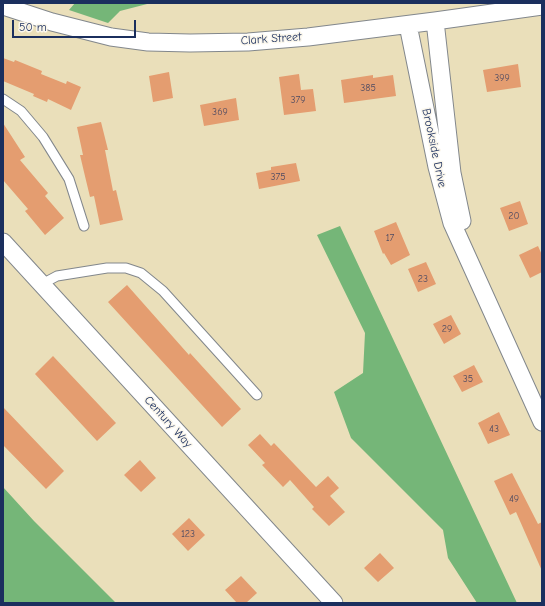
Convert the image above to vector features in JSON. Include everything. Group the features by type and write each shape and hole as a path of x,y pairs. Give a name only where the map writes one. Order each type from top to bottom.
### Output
{"street":[{"name":"Clark Street","path":"3,6 47,21 90,33 131,40 171,43 248,42 308,37 408,25 542,6"},
{"name":"Brookside Drive","path":"435,21 452,173 472,268"},
{"name":"Brookside Drive","path":"408,25 442,189 454,229 542,422"},
{"name":"Century Way","path":"3,242 334,603"}],"lane":[{"path":"3,99 21,111 43,137 69,180 84,226"},
{"path":"42,284 57,276 107,268 126,268 141,273 163,291 257,395"}],"green space":[{"path":"75,3 151,3 120,11 108,23 69,10"},
{"path":"340,226 517,603 477,603 448,558 443,530 351,438 334,392 363,373 365,333 317,235"},
{"path":"3,487 34,521 116,603 3,603"}],"building":[{"path":"3,58 14,62 15,60 42,71 41,74 66,84 67,81 81,87 71,110 48,99 47,102 33,96 34,94 3,81"},
{"path":"518,64 521,87 487,92 483,70"},
{"path":"169,72 173,98 153,102 149,76"},
{"path":"299,74 301,90 313,89 316,111 284,115 279,77"},
{"path":"373,75 373,78 393,75 396,96 344,103 341,80"},
{"path":"236,98 239,120 204,126 200,105"},
{"path":"101,122 108,150 105,150 113,191 116,190 123,220 100,225 94,196 90,197 80,155 83,155 77,127"},
{"path":"3,123 25,157 20,160 48,193 45,196 64,218 45,235 25,211 28,209 3,180"},
{"path":"296,163 300,181 259,189 256,173 271,170 271,167"},
{"path":"520,201 528,224 509,231 500,208"},
{"path":"396,222 410,255 391,265 384,253 383,254 374,231"},
{"path":"538,246 542,255 542,272 530,278 519,255"},
{"path":"426,262 436,284 418,292 408,269"},
{"path":"127,285 189,355 190,353 241,409 222,427 108,302"},
{"path":"451,315 461,334 444,344 433,324"},
{"path":"53,356 116,423 97,441 35,374"},
{"path":"474,365 483,382 462,392 453,376"},
{"path":"3,407 64,471 46,489 3,445"},
{"path":"499,412 510,435 488,444 478,423"},
{"path":"260,434 271,446 274,443 316,487 328,476 339,488 330,496 345,512 329,526 312,509 314,507 290,480 283,487 262,465 265,463 248,445"},
{"path":"140,460 156,478 141,492 124,475"},
{"path":"512,473 538,524 542,522 542,571 516,512 510,515 494,481"},
{"path":"189,518 205,535 188,551 172,534"},
{"path":"380,553 394,568 378,582 364,568"},
{"path":"241,576 257,593 246,603 237,603 225,590"}]}
